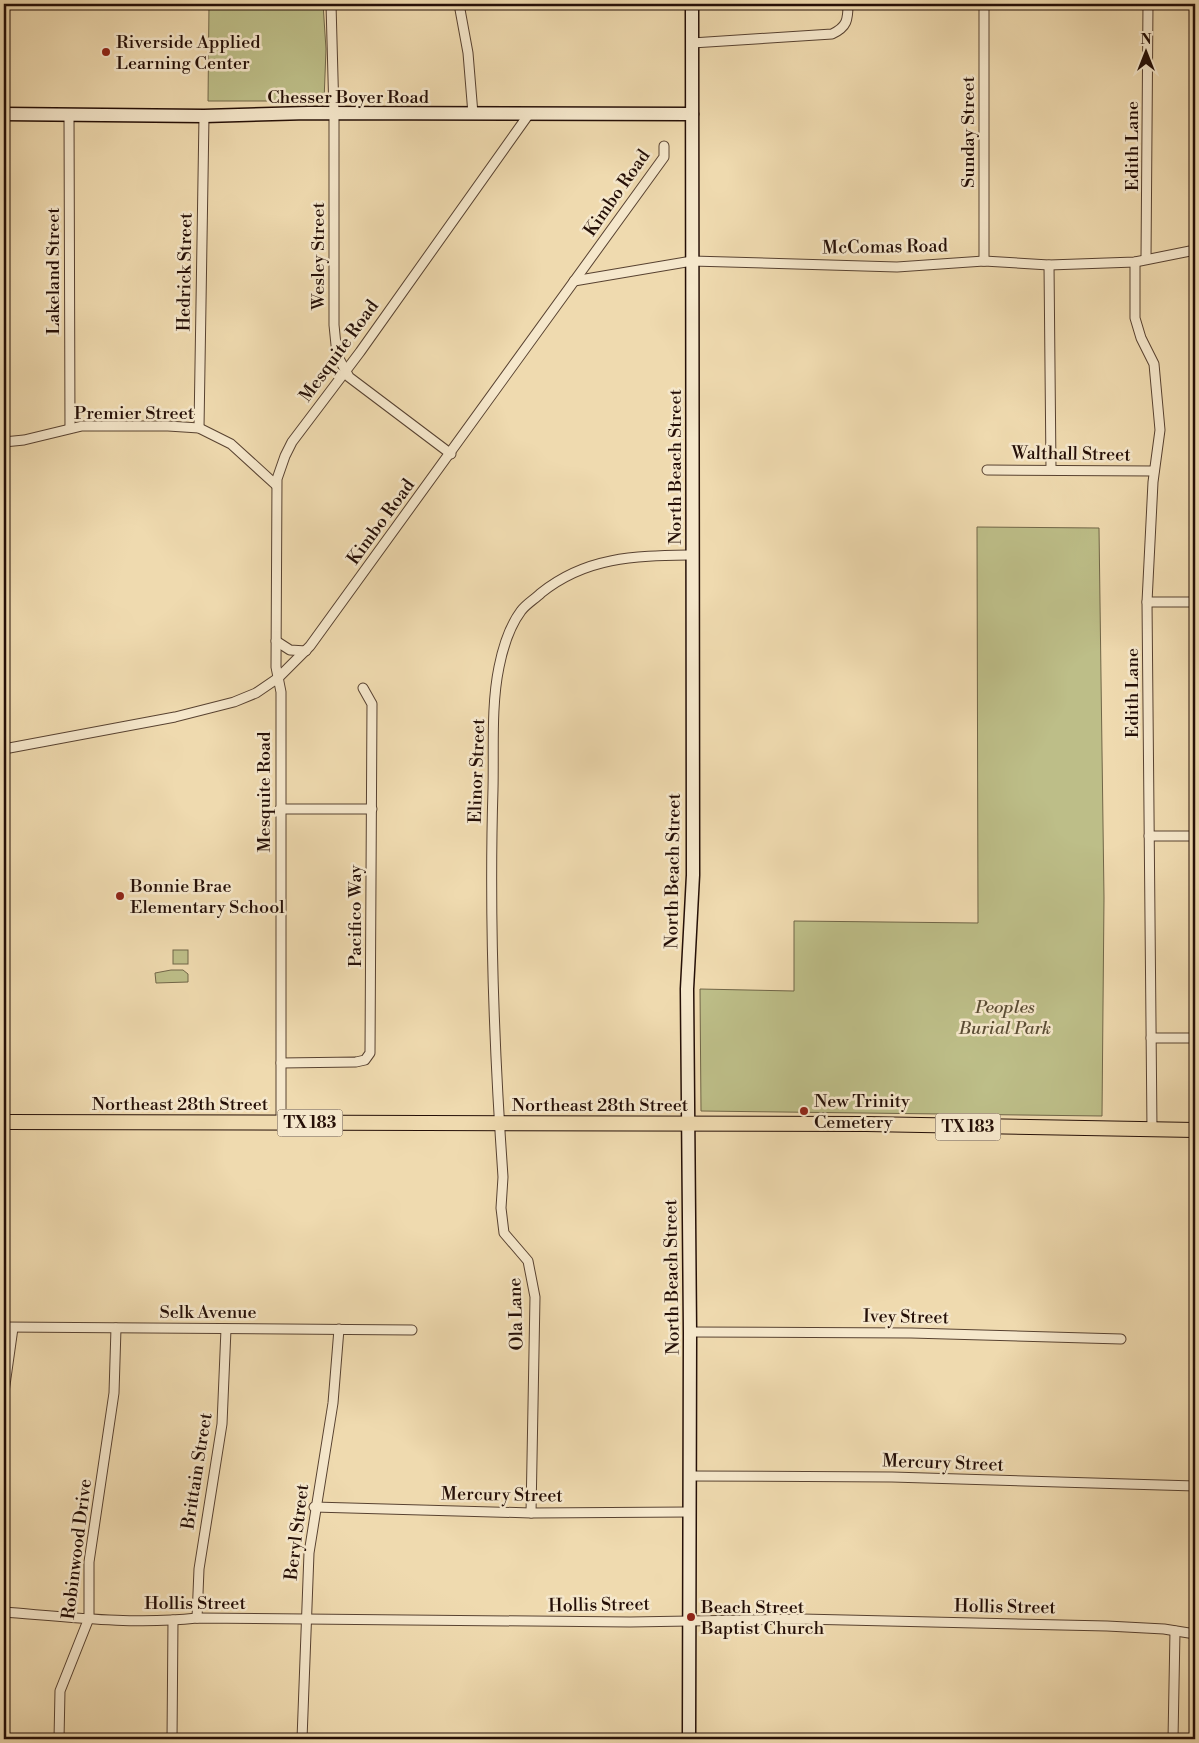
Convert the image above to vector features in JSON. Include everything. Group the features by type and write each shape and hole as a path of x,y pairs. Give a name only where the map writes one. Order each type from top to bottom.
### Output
{"main road":[{"name":"North Beach Street","path":"689,1739 690,1332 687,989 692,875 692,4"},
{"name":"Chesser Boyer Road","path":"4,114 204,116 692,114"},
{"name":"Northeast 28th Street","path":"4,1122 866,1124 1195,1130"}],"street":[{"name":"Wesley Street","path":"331,4 334,114 334,335 337,355 345,372"},
{"path":"459,4 468,53 473,114"},
{"path":"692,43 832,34 842,30 848,20 848,4"},
{"name":"Sunday Street","path":"984,4 984,261"},
{"name":"Edith Lane","path":"1146,259 1148,4"},
{"name":"Lakeland Street","path":"69,114 70,428"},
{"name":"Mesquite Road","path":"281,1123 281,692 278,678 276,641 276,485 288,448 345,372 529,114"},
{"name":"Hedrick Street","path":"199,428 204,116"},
{"name":"Kimbo Road","path":"4,749 219,707 246,698 278,678 306,650 451,454 664,157 664,146"},
{"name":"McComas Road","path":"574,281 692,261 897,267 984,261 1049,265 1135,262 1195,250"},
{"name":"Edith Lane","path":"1135,262 1135,318 1141,338 1154,364 1160,430 1154,471 1147,602 1152,1129"},
{"path":"1049,265 1051,469"},
{"path":"345,372 451,454"},
{"name":"Premier Street","path":"4,442 37,438 70,428 168,426 199,428 231,444 276,485"},
{"name":"Walthall Street","path":"987,470 1154,471"},
{"name":"Elinor Street","path":"499,1123 491,836 496,697 499,667 508,633 522,609 552,584 594,563 618,559 692,555"},
{"path":"1147,602 1195,602"},
{"path":"276,641 290,650 306,650"},
{"name":"Pacifico Way","path":"281,1063 356,1062 365,1060 370,1053 372,704 364,688"},
{"path":"280,809 372,809"},
{"path":"1148,836 1195,836"},
{"path":"1150,1038 1195,1038"},
{"name":"Ola Lane","path":"499,1123 503,1177 502,1222 504,1233 528,1261 535,1297 531,1513"},
{"path":"4,1392 8,1328"},
{"name":"Selk Avenue","path":"8,1328 412,1330"},
{"name":"Robinwood Drive","path":"59,1739 60,1691 89,1618 89,1562 114,1393 116,1328"},
{"name":"Brittain Street","path":"197,1618 199,1569 222,1424 226,1329"},
{"name":"Beryl Street","path":"302,1739 304,1620 314,1507 333,1403 339,1330"},
{"name":"Ivey Street","path":"690,1332 911,1333 1121,1339"},
{"name":"Mercury Street","path":"690,1476 892,1477 1195,1486"},
{"name":"Mercury Street","path":"314,1507 531,1513 689,1512"},
{"name":"Hollis Street","path":"4,1612 89,1618 173,1620 197,1618 630,1622 802,1618 1107,1626 1195,1634"},
{"path":"172,1739 173,1620"},
{"path":"1173,1739 1175,1631"}],"green space":[{"path":"209,4 323,4 326,49 324,101 208,101"},
{"name":"Peoples Burial Park","path":"977,527 1099,528 1104,898 1102,1116 701,1111 700,989 794,991 794,921 978,923"},
{"path":"173,950 188,950 188,964 173,964"},
{"path":"183,970 188,974 188,982 156,983 155,973"}],"place":[{"name":"Riverside Applied Learning Center","path":"106,52"},
{"name":"Bonnie Brae Elementary School","path":"120,896"},
{"name":"New Trinity Cemetery","path":"804,1111"},
{"name":"Beach Street Baptist Church","path":"691,1617"}]}
